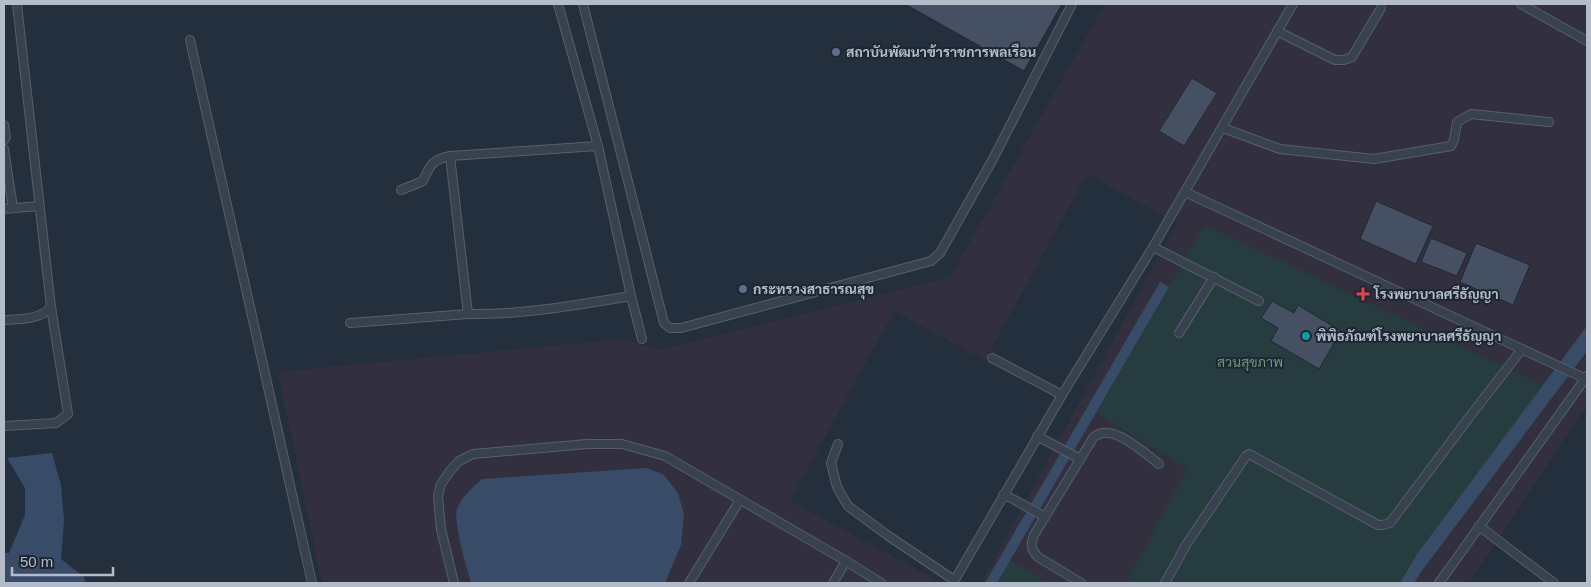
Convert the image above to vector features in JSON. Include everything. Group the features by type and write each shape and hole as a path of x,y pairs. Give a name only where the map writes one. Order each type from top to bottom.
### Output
{"lane":[{"path":"4,426 56,423 68,414 51,307 17,4"},
{"path":"558,4 598,146 642,339"},
{"path":"583,4 664,323 670,328 680,328 932,261 940,252 993,159 1072,4"},
{"path":"838,444 831,463 837,487 848,506 953,581 1062,395 1153,247 1293,4"},
{"path":"1521,4 1587,40"},
{"path":"1277,30 1335,60 1344,60 1352,56 1382,8"},
{"path":"190,40 312,583"},
{"path":"1223,128 1280,149 1374,159 1451,146 1457,122 1471,114 1549,122"},
{"path":"4,125 6,137 4,140"},
{"path":"401,190 423,181 430,165 439,159 450,156 598,146"},
{"path":"4,149 13,208"},
{"path":"450,156 468,314"},
{"path":"1185,192 1586,378 1439,583"},
{"path":"4,209 39,206"},
{"path":"1153,247 1259,301"},
{"path":"1179,333 1214,277"},
{"path":"350,323 468,314 492,315 560,308 631,296"},
{"path":"4,320 36,317 48,311 51,307"},
{"path":"1165,583 1186,545 1249,454 1378,525 1390,523 1522,349"},
{"path":"992,358 1062,395"},
{"path":"1081,583 1038,557 1034,552 1031,542 1043,516 1077,457 1096,434 1110,432 1118,435 1159,464"},
{"path":"1038,436 1077,457"},
{"path":"454,583 441,529 438,496 441,484 459,460 473,454 587,444 622,444 665,456 881,583"},
{"path":"1003,495 1043,516"},
{"path":"690,583 740,500"},
{"path":"1479,526 1554,583"},
{"path":"834,583 846,561"}],"shaded area":[{"name":"โรงพยาบาลศรีธัญญา","path":"1105,4 1587,4 1587,405 1469,583 981,583 1177,223 1087,174 985,360 894,311 790,501 942,583 322,583 278,372 624,339 659,350 950,277"}],"green space":[{"name":"สวนสุขภาพ","path":"1205,225 1543,385 1417,554 1400,583 1126,583 1187,469 1096,413"},
{"path":"1009,561 1052,583 997,583"}],"water":[{"path":"1160,282 1169,287 997,583 985,583"},
{"path":"1587,326 1587,351 1414,583 1400,583 1417,554"},
{"path":"52,453 61,485 64,520 61,559 84,577 86,583 4,583 4,553 9,553 25,515 25,488 7,458"},
{"path":"647,468 664,475 678,493 684,514 681,545 665,583 471,583 461,546 456,516 461,501 482,479"}],"building":[{"path":"905,4 1062,4 1024,71"},
{"path":"1192,78 1217,93 1184,146 1159,131"},
{"path":"1376,201 1433,226 1416,264 1360,239"},
{"path":"1431,238 1467,253 1457,276 1421,262"},
{"path":"1476,243 1530,265 1513,305 1460,282"},
{"name":"พิพิธภัณฑ์โรงพยาบาลศรีธัญญา","path":"1272,301 1294,313 1298,305 1341,331 1319,369 1271,341 1278,328 1261,318"}],"place":[{"name":"สถาบันพัฒนาข้าราชการพลเรือน","path":"836,52"},
{"name":"กระทรวงสาธารณสุข","path":"743,289"},
{"name":"โรงพยาบาลศรีธัญญา","path":"1363,294"},
{"name":"พิพิธภัณฑ์โรงพยาบาลศรีธัญญา","path":"1306,336"}]}
